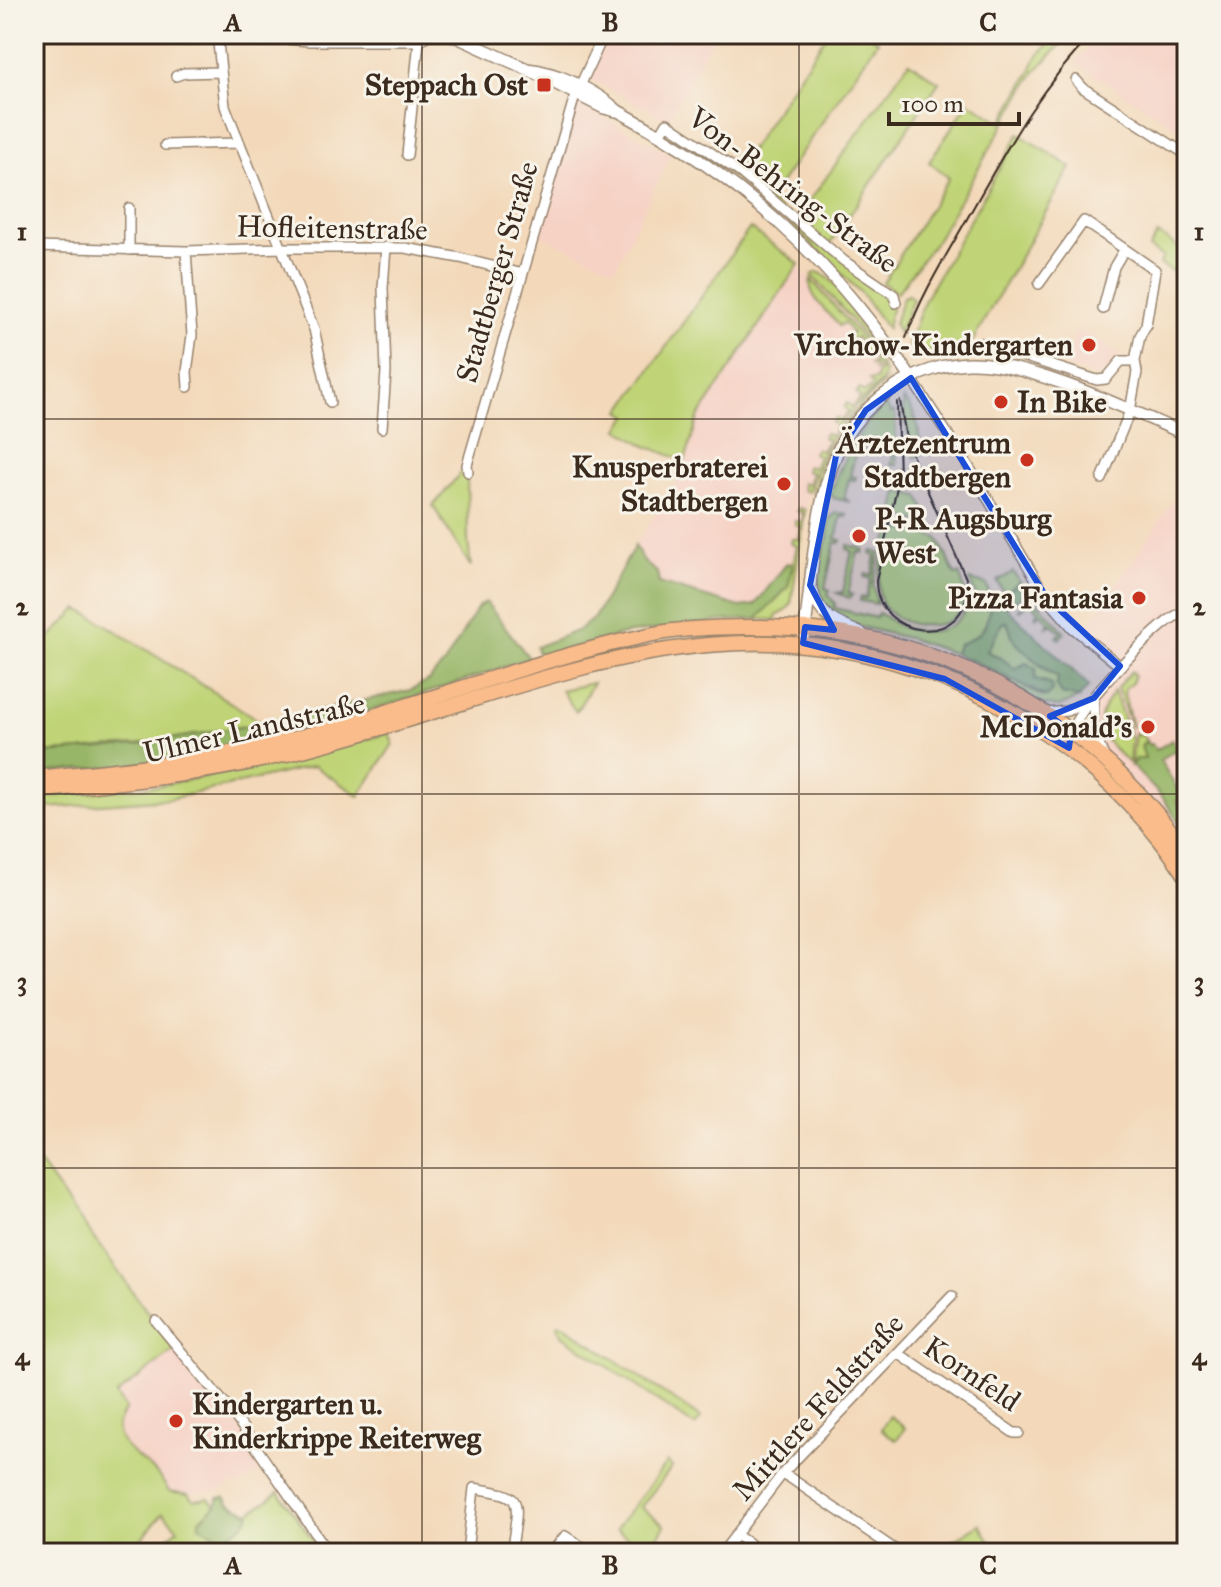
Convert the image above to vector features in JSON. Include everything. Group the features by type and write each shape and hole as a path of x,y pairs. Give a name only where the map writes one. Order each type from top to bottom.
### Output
{"main road":[{"path":"34,778 149,768 275,744 542,671 653,634 722,627 805,627 867,636 924,652 962,668 1046,713 1106,761 1148,802 1187,853"},
{"path":"542,671 663,650 746,641 803,643 910,667 945,679 1021,717 1069,748 1132,807 1158,836 1187,877"},
{"name":"Ulmer Landstraße","path":"34,791 156,779 282,755 480,695 542,671"}],"street":[{"path":"217,34 225,106 314,329 330,402"},
{"path":"233,34 309,41 419,41 429,34"},
{"path":"450,34 578,91 604,108 618,111 660,135 717,171 787,227 822,262 865,314 911,378 966,462 1047,598 1062,617 1120,666"},
{"name":"Stadtberger Straße","path":"468,472 467,465 478,424 578,91 604,34"},
{"path":"407,155 419,41"},
{"path":"176,76 220,72"},
{"path":"1076,80 1083,88 1187,155"},
{"name":"Von-Behring-Straße","path":"660,135 667,123 710,151 768,195 844,261 894,295 896,303"},
{"path":"165,145 239,143"},
{"path":"129,208 129,250"},
{"path":"1039,284 1084,221 1155,270 1146,325 1140,336 1135,361 1137,372 1130,411 1102,479"},
{"name":"Hofleitenstraße","path":"34,247 186,251 386,247 448,256 523,274"},
{"path":"382,428 386,372 383,288 386,247"},
{"path":"1103,309 1114,267 1124,250"},
{"path":"186,251 192,335 188,387"},
{"path":"981,343 1097,380 1106,379 1121,361 1135,361"},
{"path":"803,643 817,527 836,456 866,410 884,394 911,378 950,365 990,365 1040,377 1187,435"},
{"path":"810,585 814,599 825,616 833,623 867,636"},
{"path":"1069,748 1071,732 1120,666 1168,621 1177,615 1187,619"},
{"path":"1046,713 1067,711 1094,698"},
{"path":"1094,698 1093,731 1106,761"},
{"name":"Mittlere Feldstraße","path":"722,1553 783,1473 952,1296"},
{"path":"156,1321 234,1415 329,1553"},
{"name":"Kornfeld","path":"898,1353 1014,1433 1019,1433"},
{"path":"783,1473 900,1553"},
{"path":"467,1553 474,1488 506,1494 516,1501 518,1508 513,1546 521,1553"},
{"path":"736,1535 763,1553"},
{"path":"551,1553 565,1536 592,1553"}],"highlighted area":[{"path":"911,378 1047,598 1120,666 1094,698 1050,716 1071,732 1069,748 945,679 803,643 805,627 834,630 810,585 836,456 866,410"}],"shaded area":[{"path":"608,34 715,34 668,120 587,78"},
{"path":"1104,34 1187,34 1187,134 1074,62"},
{"path":"579,104 671,155 615,269 537,234 574,106"},
{"path":"798,266 873,353 885,372 884,377 852,408 822,454 809,492 797,565 787,563 755,605 740,607 659,583 657,572 645,563 635,546 677,480 682,467 679,461 685,461 698,418"},
{"name":"Virchow-Kindergarten","path":"1076,330 1121,355 1114,359 1105,373 1097,377 1065,366"},
{"path":"1174,499 1187,504 1187,853 1106,761 1093,731 1094,698 1120,666 1082,636"},
{"name":"Kindergarten u. Kinderkrippe Reiterweg","path":"175,1350 224,1407 269,1467 238,1486 235,1483 222,1490 188,1494 169,1491 157,1473 128,1451 120,1439 118,1420 122,1412 115,1395"}],"green space":[{"path":"827,34 868,34 878,41 772,195 738,168"},
{"path":"1057,34 1071,34 1034,73 937,239 897,293 883,283 949,178 929,162 969,102 1002,122 1036,58"},
{"path":"909,62 939,82 829,246 798,217"},
{"path":"672,134 738,176 892,298 888,330 860,292 781,215"},
{"path":"1019,134 1071,167 972,342 944,350 916,352 908,346 925,299"},
{"path":"750,228 799,264 698,418 685,461 646,446 619,429 628,416 621,411"},
{"path":"1158,234 1187,253 1187,280 1160,264 1163,257 1149,248"},
{"path":"817,272 826,276 847,298 891,364 886,365 812,275"},
{"path":"811,279 861,337 882,368 870,365 875,361 867,351 862,354 859,351 863,347 856,337 851,340 848,337 852,333 844,323 839,326 819,304 810,285"},
{"path":"908,295 913,299 899,333 894,323 903,297"},
{"path":"873,369 885,372 883,377 837,428 820,458 809,492 803,490 802,483 808,485 812,473 806,471 807,466 813,468 818,456 813,453 816,448 821,451 828,440 823,437 825,433 831,436 837,426 832,422 836,418 841,421 848,411 844,407 847,403 852,407 860,397 856,393 860,389 864,393 873,385 869,380 876,380 878,371"},
{"path":"889,378 853,414 837,438 813,494 822,460 830,444 840,429 863,401"},
{"path":"903,399 913,411 917,424 921,454 915,458 904,417"},
{"path":"885,404 891,413 895,412 897,465 891,465 893,454 888,449 889,444 872,439 862,451 856,450 850,476 856,477 855,480 849,479 844,498 850,502 833,498 831,492 847,456 867,424"},
{"path":"463,470 467,475 471,567 433,506"},
{"path":"898,491 919,496 928,516 920,523 904,516 893,516"},
{"path":"799,508 805,510 791,604 776,616 776,620 757,619 788,587 797,546 791,544 792,539 799,539 801,527 795,525 795,521 802,522 803,513 797,511"},
{"path":"836,513 847,514 841,517 836,539 841,540 835,543 825,588 830,590 828,595 835,603 834,608 876,618 878,613 897,625 911,629 942,629 959,619 970,599 976,597 970,580 986,584 990,598 988,618 977,637 955,649 955,654 911,639 845,623 828,613 819,597 818,564 828,537 829,519"},
{"path":"892,525 900,530 912,529 938,538 955,575 959,574 965,596 960,611 948,621 932,625 914,624 897,618 885,607 879,591 879,575"},
{"path":"848,545 864,549 863,553 858,552 848,593 853,595 850,598 837,593 843,592 852,551 847,549"},
{"path":"635,546 645,563 657,572 659,583 740,607 755,605 787,563 793,564 788,587 757,619 624,634 539,656 536,647 579,630 594,618"},
{"path":"872,551 880,553 873,585 877,604 860,601 861,597 866,598 871,579 865,577 866,574 872,575 876,556 871,554"},
{"path":"1013,572 1021,584 1004,593 997,581"},
{"path":"1018,583 1028,593 1006,607 1089,686 1079,698 1062,694 1057,686 1058,677 1017,644 1007,622 1002,623 987,651 1015,669 1026,663 1036,669 1035,679 1051,685 1052,691 1047,697 955,654 958,645 981,632 992,597 996,605 1001,603 1000,598"},
{"path":"1033,598 1065,632 1059,639 1057,637 1061,632 1051,624 1047,627 1049,622 1041,613 1036,617 1039,611 1031,602 1019,611"},
{"path":"486,602 529,658 359,714 229,748 148,763 34,774 34,754 136,745 263,723 411,690 428,681 445,663 478,607"},
{"path":"78,609 263,723 136,745 34,754 34,653"},
{"path":"1007,622 1013,639 1046,671 1058,677 1062,693 1079,698 1059,707 1045,705 974,667 965,659 1043,697 1047,682 1035,679 1022,665 1015,670 987,651 1002,623"},
{"path":"1131,671 1134,675 1132,683 1124,693 1132,728 1117,688"},
{"path":"593,683 576,712 561,690"},
{"path":"1114,691 1131,740 1129,763 1105,738 1100,722"},
{"path":"389,733 393,744 359,796 314,766 170,799 34,809 34,798 157,786 286,761"},
{"path":"1135,733 1138,736 1142,734 1146,741 1142,744 1145,759 1134,761 1131,765"},
{"path":"1172,740 1177,749 1160,760 1182,797 1177,801 1187,819 1187,836 1163,798 1131,765 1136,759 1145,759 1141,746 1146,741 1156,750"},
{"path":"34,1156 175,1350 116,1395 126,1409 118,1428 124,1444 155,1472 169,1491 188,1494 194,1500 209,1498 228,1525 196,1551 279,1492 322,1553 134,1553 144,1544 152,1551 178,1529 163,1513 124,1553 34,1553"},
{"path":"559,1324 701,1418 695,1426 563,1336 557,1326"},
{"path":"890,1416 905,1428 896,1440 881,1429"},
{"path":"667,1462 672,1467 641,1507 665,1526 647,1552 616,1529"},
{"path":"225,1497 230,1504 250,1513 238,1528 220,1537 199,1526 199,1520 216,1506 218,1498"},
{"path":"980,1524 993,1547 977,1553 972,1545 958,1553 951,1542"}],"tram line":[{"path":"906,338 934,276 1010,144 1039,98 1093,34"},
{"path":"897,402 899,478 876,581 880,601 890,615 905,625 922,630 939,628 954,620 964,605 968,583 914,460 906,438 900,401"}],"place":[{"name":"Steppach Ost","path":"544,85"},
{"name":"Virchow-Kindergarten","path":"1089,345"},
{"name":"In Bike","path":"1001,402"},
{"name":"Ärztezentrum Stadtbergen","path":"1027,460"},
{"name":"Knusperbraterei Stadtbergen","path":"784,484"},
{"name":"P+R Augsburg West","path":"859,536"},
{"name":"Pizza Fantasia","path":"1139,598"},
{"name":"McDonald's","path":"1148,727"},
{"name":"Kindergarten u. Kinderkrippe Reiterweg","path":"176,1421"}]}
